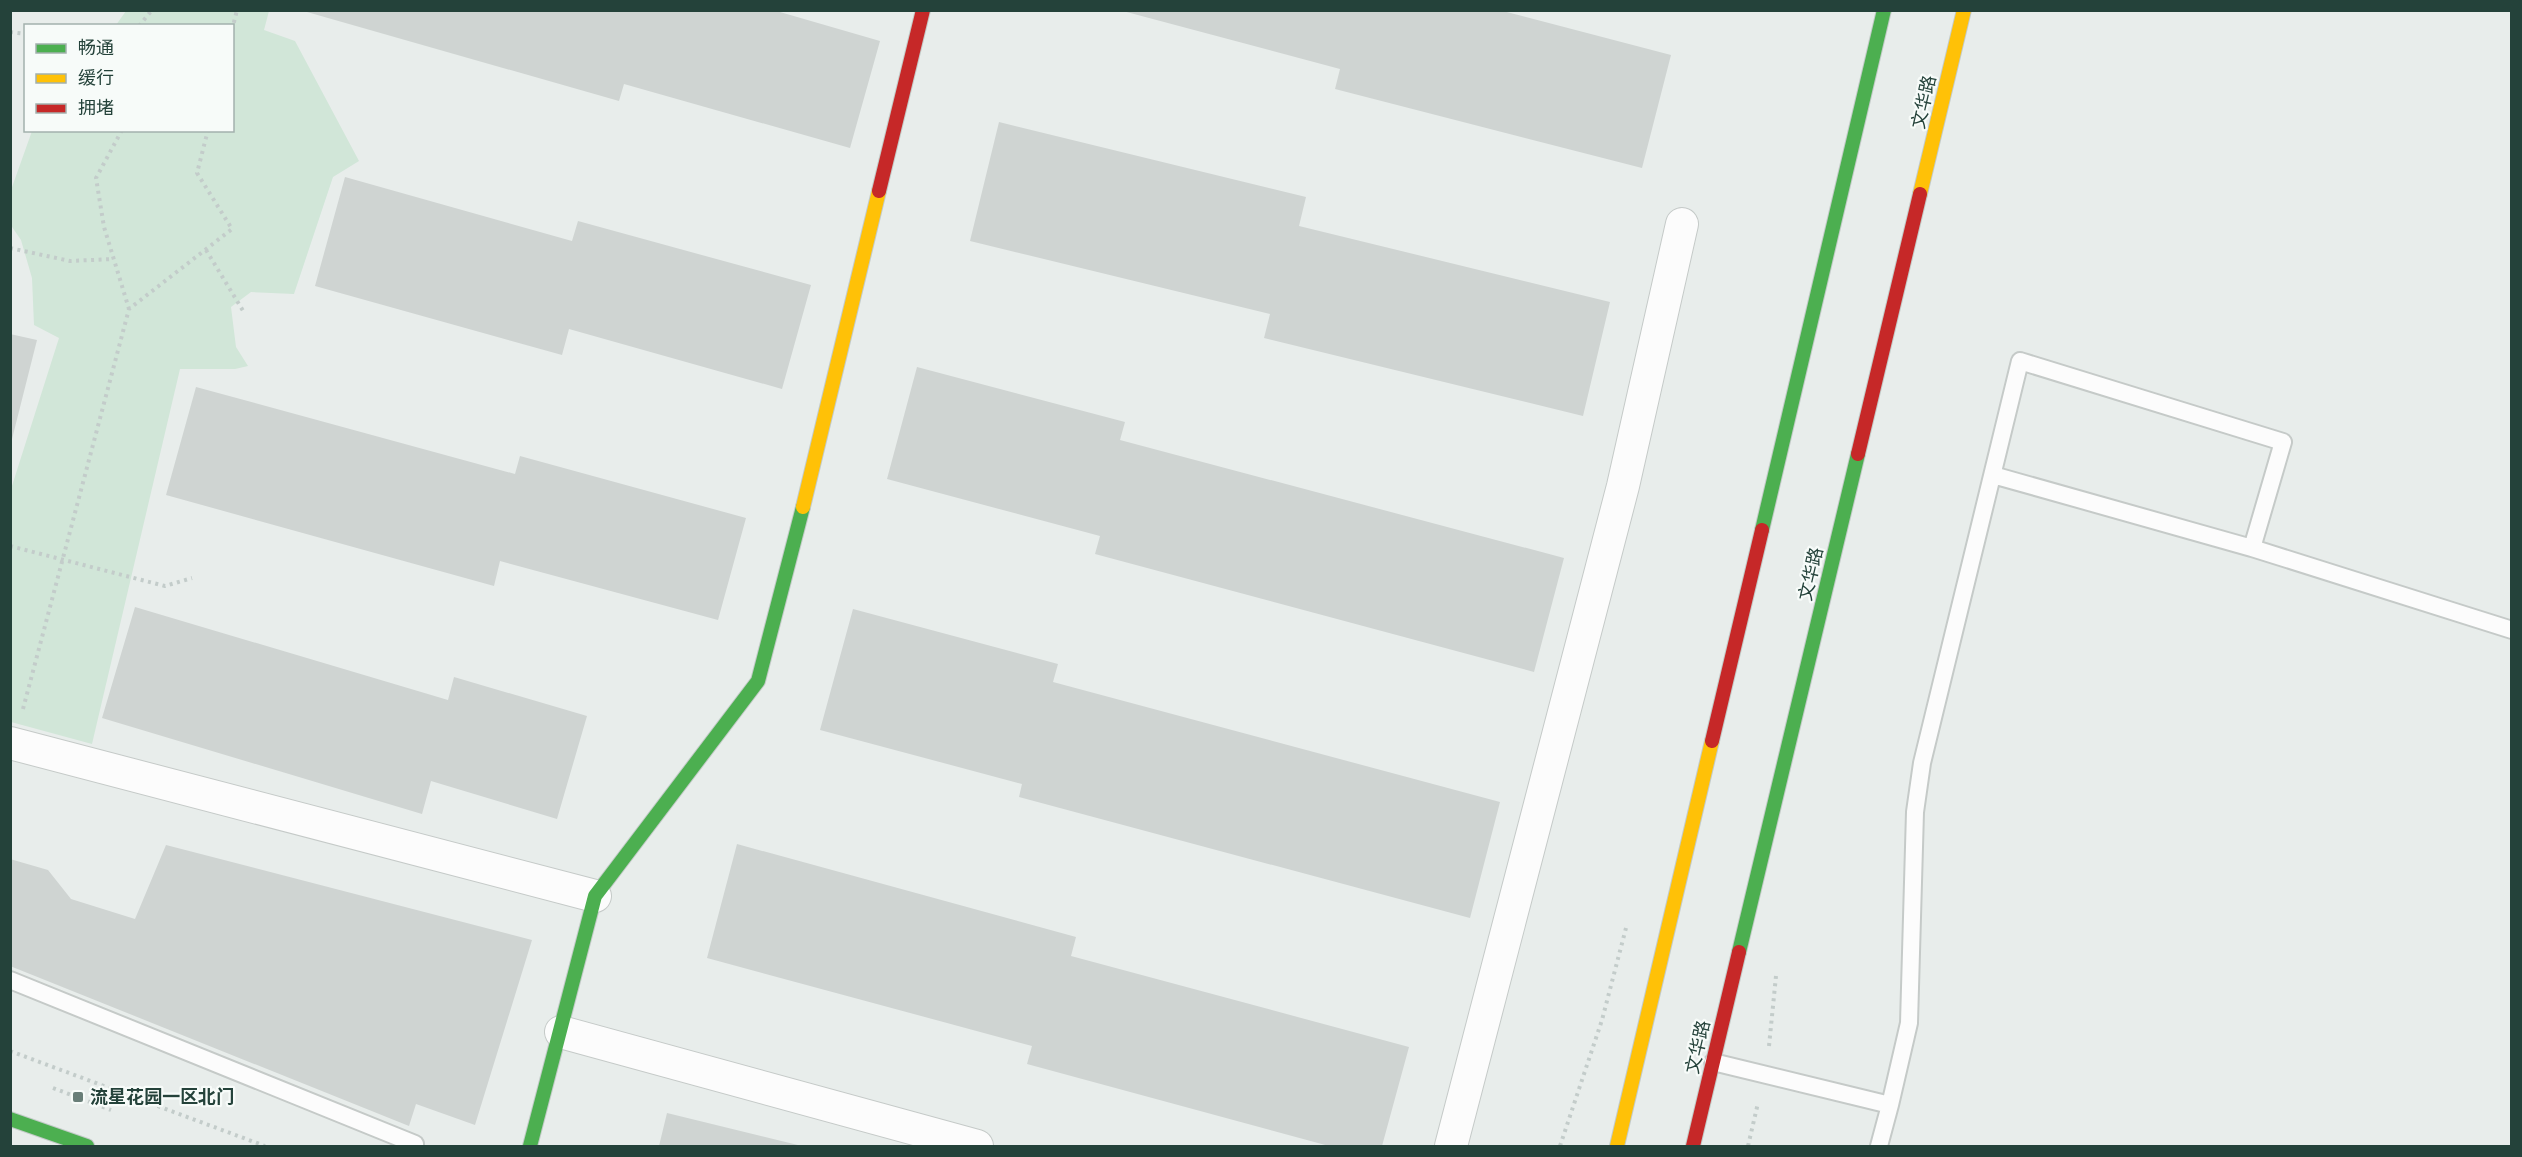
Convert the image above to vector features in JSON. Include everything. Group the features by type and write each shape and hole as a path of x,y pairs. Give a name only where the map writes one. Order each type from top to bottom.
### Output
{"street":[{"path":"530,1146 595,896 758,681 786,580 923,10"},
{"path":"1617,1146 1884,10"},
{"name":"文华路","path":"1693,1146 1964,10"},
{"path":"1450,1146 1623,486 1682,224"},
{"path":"12,743 595,896"},
{"path":"561,1032 977,1146"},
{"path":"10,1119 87,1146"}],"lane":[{"path":"1880,1146 1909,1023 1915,812 1922,763 2020,361 2283,442 2252,548"},
{"path":"1993,475 2252,548 2511,630"},
{"path":"10,980 415,1144"},
{"path":"1713,1062 1890,1105"}],"path":[{"path":"141,24 152,10"},
{"path":"12,743 129,309 104,227 96,178 121,132"},
{"path":"129,309 232,229 197,173 207,132"},
{"path":"10,248 70,261 113,259"},
{"path":"206,250 245,314"},
{"path":"10,546 165,586 192,578"},
{"path":"10,1051 265,1146"},
{"path":"53,1088 111,1110"}],"green space":[{"path":"126,11 269,11 264,30 295,41 359,161 333,177 294,294 251,292 231,307 236,347 248,366 235,369 180,369 92,744 11,722 11,489 59,338 34,325 32,278 21,240 10,224 11,190 32,132 234,132 234,24 117,24"}],"building":[{"path":"300,10 773,10 880,41 850,148 624,84 619,101"},
{"path":"1119,10 1499,10 1671,55 1642,168 1335,89 1340,69"},
{"path":"999,122 1306,197 1299,226 1610,302 1583,416 1264,338 1270,314 970,241"},
{"path":"345,177 572,241 578,221 811,285 782,389 569,329 562,355 315,286"},
{"path":"10,334 37,340 11,443 10,443"},
{"path":"917,367 1125,422 1120,440 1564,558 1534,672 1095,554 1100,536 887,479"},
{"path":"196,387 515,474 520,456 746,518 718,620 500,561 494,586 166,495"},
{"path":"135,607 448,700 454,677 587,716 557,819 431,781 422,814 102,718"},
{"path":"853,609 1058,664 1053,682 1500,802 1470,918 1019,797 1022,784 820,730"},
{"path":"737,844 1076,937 1071,956 1409,1047 1382,1146 1329,1146 1027,1064 1032,1046 707,958"},
{"path":"166,845 532,940 475,1125 416,1104 409,1126 10,966 10,859 48,870 71,899 135,919"},
{"path":"667,1113 802,1146 659,1146"}],"traffic: fast":[{"path":"1762,530 1884,10"},
{"path":"1739,952 1858,454"},
{"path":"530,1146 595,896 758,681 803,507"},
{"path":"10,1119 87,1146"}],"traffic: slow":[{"path":"1920,194 1964,10"},
{"path":"803,507 879,191"},
{"path":"1617,1146 1712,741"}],"traffic: jam":[{"path":"879,191 923,10"},
{"path":"1858,454 1920,194"},
{"path":"1712,741 1762,530"},
{"path":"1693,1146 1739,952"}],"place":[{"name":"流星花园一区北门","path":"78,1097"}]}
